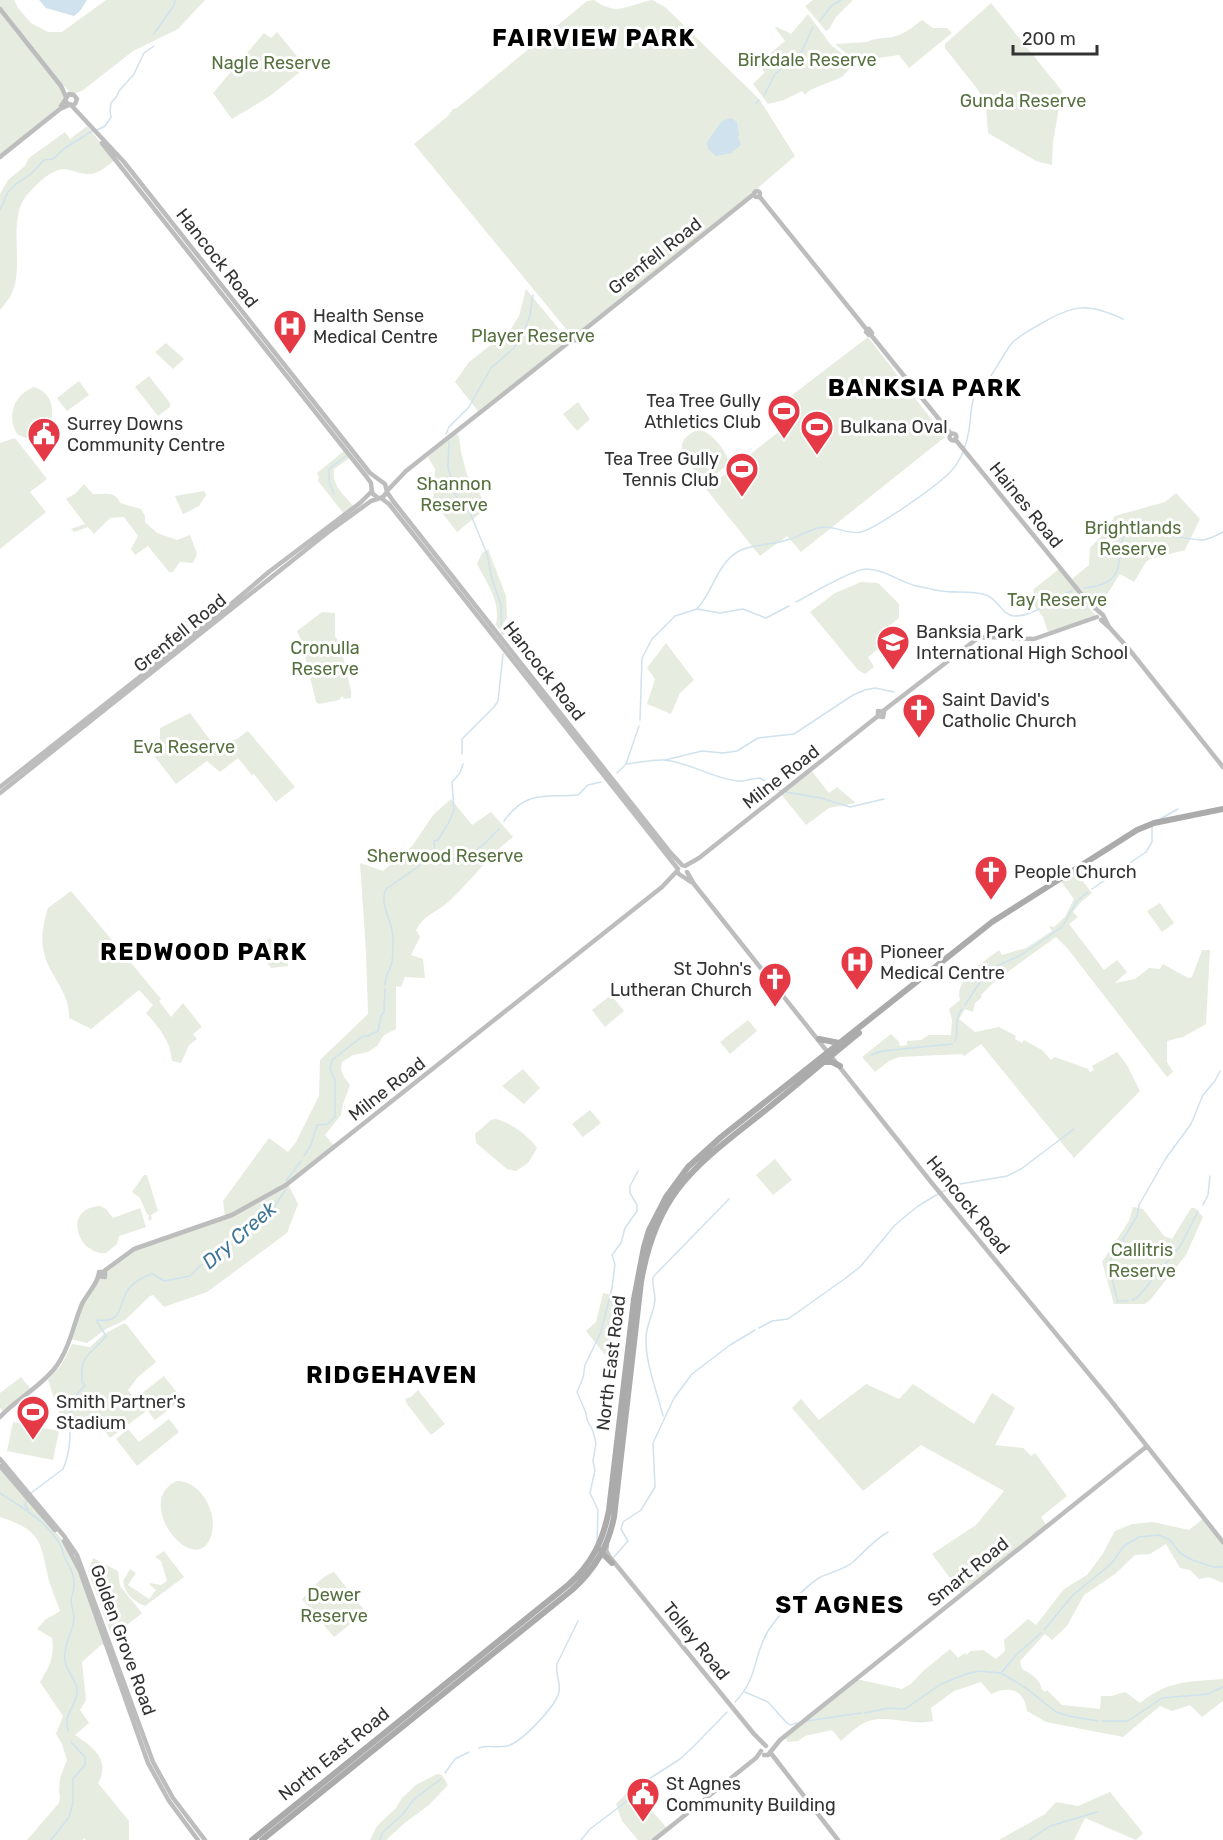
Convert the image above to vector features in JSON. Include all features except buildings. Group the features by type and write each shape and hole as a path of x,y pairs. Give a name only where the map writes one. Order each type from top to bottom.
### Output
{"main road":[{"path":"0,9 61,86 72,104"},
{"path":"0,157 60,109 72,104 76,98 67,97"},
{"path":"60,109 67,97"},
{"name":"Hancock Road","path":"72,104 84,121 124,162 373,477 382,483"},
{"name":"Hancock Road","path":"94,132 366,476 372,490"},
{"name":"Grenfell Road","path":"406,471 573,339 574,334 579,334 756,196 951,434"},
{"path":"288,369 289,380 297,381"},
{"path":"314,410 322,413 325,424"},
{"name":"Haines Road","path":"951,434 951,439 955,439 964,449 1100,617"},
{"path":"406,471 380,498 374,495 372,490 375,484 406,471"},
{"path":"382,483 387,491"},
{"name":"Grenfell Road","path":"0,793 340,520 364,500 372,490"},
{"name":"Hancock Road","path":"387,491 543,696"},
{"name":"Hancock Road","path":"380,498 389,504 1223,1542"},
{"name":"Grenfell Road","path":"340,520 380,498"},
{"path":"1100,617 1223,767"},
{"name":"Milne Road","path":"0,1417 55,1368 67,1346 84,1299 99,1276 99,1272 104,1271 134,1249 232,1215 286,1185 878,717 878,711 884,711 978,638 1034,639 1100,617"},
{"name":"Grenfell Road","path":"0,787 54,748"},
{"name":"North East Road","path":"252,1840 568,1585 587,1566 604,1543 616,1505 641,1282 647,1253 657,1224 673,1195 695,1168 823,1062 840,1043 992,922 1145,826 1223,809"},
{"name":"North East Road","path":"262,1840 573,1589 598,1560 602,1553 611,1497 636,1280 649,1230 666,1197 688,1167 721,1137 1024,902"},
{"path":"819,1040 840,1043"},
{"path":"814,1064 821,1052 822,1046 819,1040"},
{"path":"823,1062 840,1066"},
{"path":"763,1106 777,1101"},
{"name":"Smart Road","path":"656,1840 1146,1447"},
{"name":"Golden Grove Road","path":"0,1458 31,1501 70,1546 153,1762 173,1798 205,1840"},
{"name":"Golden Grove Road","path":"0,1466 14,1479"},
{"path":"616,1505 611,1497 618,1488"},
{"path":"604,1543 613,1561"},
{"path":"587,1566 602,1553 613,1561"},
{"path":"598,1560 613,1561"},
{"name":"Tolley Road","path":"613,1561 838,1840"},
{"name":"Golden Grove Road","path":"92,1600 148,1763 169,1801 198,1840"}],"green space":[{"path":"0,0 14,0 31,23 48,32 62,32 106,0 205,0 178,29 133,51 82,91 72,94 49,71 66,97 62,104 0,157"},
{"path":"594,0 616,9 652,0 665,7 760,100 795,156 751,194 578,332 571,335 414,144 448,116 453,109 587,1"},
{"path":"813,0 853,0 826,31 805,6"},
{"name":"Gunda Reserve","path":"991,3 1062,91 1053,142 1052,165 1036,161 988,133 986,105 978,90 945,48 945,44"},
{"name":"Birkdale Reserve","path":"808,14 831,45 851,61 852,66 842,77 810,90 805,95 802,91 784,100 768,104 753,84 765,72 757,64 785,41 775,28 791,34"},
{"path":"922,20 933,28 947,28 952,33 909,68 899,55 863,60 858,63 835,44 867,42 896,36"},
{"name":"Nagle Reserve","path":"277,32 306,67 270,96 232,119 213,93 264,33 271,38"},
{"path":"87,126 115,160 91,174 58,170 43,179 26,196 19,209 17,221 15,284 11,295 0,310 0,194 8,180 25,166 29,158 65,132 70,139"},
{"name":"Player Reserve","path":"526,289 564,335 570,339 478,411 455,382 469,362 511,329 519,316"},
{"path":"868,337 945,437 801,552 787,536 760,556 706,489 799,416 787,399"},
{"path":"166,343 184,359 173,369 155,352"},
{"path":"149,376 170,403 170,407 158,416 135,387"},
{"path":"79,381 89,395 67,411 57,398"},
{"path":"34,387 44,393 50,402 52,412 51,422 46,431 38,437 29,438 17,434 12,413 21,395"},
{"path":"578,402 590,419 577,431 563,414"},
{"path":"697,430 707,433 716,440 728,459 726,466 714,476 698,472 690,467 682,452 682,444 687,436"},
{"name":"Shannon Reserve","path":"456,434 459,436 467,475 488,507 457,532 433,501 435,469 428,457"},
{"path":"15,438 47,479 30,492 46,512 0,549 0,443"},
{"path":"345,450 351,457 334,469 335,481 339,490 354,507 344,514 318,481 317,473"},
{"path":"84,484 93,494 113,495 120,503 141,509 145,522 157,533 177,540 190,535 197,554 193,563 180,562 173,572 169,572 148,546 135,555 131,549 138,536 124,517 110,518 94,534 88,527 74,532 71,529 85,524 66,499"},
{"path":"204,491 206,495 199,506 183,514 175,496"},
{"name":"Brightlands Reserve","path":"1176,493 1200,519 1185,550 1150,559 1134,582 1120,574 1097,610 1072,579 1089,565 1090,548 1106,531 1115,516 1165,502"},
{"path":"488,549 506,596 507,618 502,625 505,631 504,636 496,625 497,609 493,594 477,564 482,553"},
{"name":"Tay Reserve","path":"1059,569 1095,617 1048,632 1043,617 1032,603 1034,589"},
{"path":"861,582 878,583 899,604 899,618 882,632 889,640 868,657 874,667 865,674 858,670 810,612 835,593"},
{"name":"Cronulla Reserve","path":"322,612 335,613 335,636 340,644 351,698 345,699 342,696 339,700 319,704 316,702 297,631"},
{"path":"666,643 694,680 680,693 671,714 647,704 655,679 647,668"},
{"name":"Eva Reserve","path":"190,713 213,744 237,739 248,731 295,787 276,802 238,758 220,772 207,761 176,784 155,757 160,745 160,728"},
{"path":"811,770 829,793 837,787 856,803 829,808 806,825 781,794"},
{"name":"Sherwood Reserve","path":"451,799 472,825 491,812 513,837 447,903 426,918 416,930 420,937 411,955 423,959 425,978 405,977 401,987 396,986 396,1029 384,1035 377,1046 368,1052 353,1055 342,1062 342,1072 350,1085 341,1115 325,1135 335,1147 288,1184 298,1204 287,1233 207,1292 164,1307 153,1295 150,1296 125,1320 106,1329 87,1343 70,1339 81,1307 99,1276 104,1277 104,1271 134,1249 225,1218 223,1201 269,1138 288,1152 296,1142 319,1096 320,1060 368,1014 360,863 383,871 412,846 434,814"},
{"path":"1074,870 1092,893 1073,912 1078,917 1069,924 1104,970 1117,960 1127,972 1115,983 1135,979 1149,968 1160,969 1163,964 1188,978 1192,977 1202,950 1210,950 1206,1024 1183,1037 1167,1041 1167,1062 1173,1072 1167,1077 1068,949 1056,937 995,981 975,1003 973,1012 965,1009 959,1019 975,1032 999,1027 1016,1036 1015,1039 1022,1043 1024,1040 1042,1050 1051,1060 1055,1057 1088,1069 1090,1072 1094,1070 1092,1066 1117,1052 1127,1065 1140,1091 1074,1158 981,1044 964,1056 962,1054 899,1057 889,1061 875,1072 862,1057 891,1034 900,1046 907,1045 907,1041 921,1040 929,1035 951,1035 952,1020 949,1009 960,1000 959,992 965,978 999,950 1002,955 1026,948 1052,931 1049,926 1054,927 1065,917 1074,899 1060,880"},
{"path":"71,891 161,999 159,1001 171,1017 183,1003 202,1027 193,1034 197,1039 189,1045 181,1063 172,1061 167,1041 146,1013 153,1005 139,990 91,1029 69,1018 67,1002 46,960 42,934 48,908"},
{"path":"1160,903 1174,923 1162,932 1147,911"},
{"path":"270,938 287,959 288,966 271,968 256,948"},
{"path":"611,995 624,1011 605,1027 592,1010"},
{"path":"748,1020 757,1031 730,1054 720,1042"},
{"path":"523,1069 540,1088 524,1104 502,1086"},
{"path":"590,1110 601,1123 583,1137 572,1124"},
{"path":"495,1119 506,1122 518,1130 537,1148 528,1163 516,1171 507,1169 476,1143 475,1134"},
{"path":"775,1159 792,1180 773,1195 756,1175"},
{"path":"144,1175 147,1175 158,1211 151,1215 152,1219 149,1221 150,1216 140,1198 132,1192"},
{"path":"100,1206 106,1209 113,1218 140,1208 146,1227 119,1236 117,1244 106,1253 96,1252 81,1240 78,1222 81,1214 88,1209"},
{"name":"Callitris Reserve","path":"1133,1207 1143,1209 1164,1236 1172,1239 1191,1208 1195,1208 1203,1217 1186,1255 1150,1300 1145,1304 1114,1304 1102,1262 1129,1221"},
{"path":"603,1293 619,1296 620,1304 606,1356 586,1331 596,1322"},
{"path":"126,1324 156,1362 138,1377 128,1390 145,1412 110,1438 94,1416 63,1425 48,1380 62,1364 72,1344 90,1347 104,1334"},
{"path":"164,1376 182,1399 155,1420 137,1397"},
{"path":"21,1377 31,1389 3,1411 0,1408 0,1393"},
{"path":"866,1384 899,1399 913,1384 974,1424 992,1393 1015,1408 995,1445 1023,1448 1031,1456 1035,1453 1067,1496 1041,1517 1047,1526 962,1594 932,1554 976,1525 1004,1491 921,1445 863,1491 792,1408 801,1399 819,1420"},
{"path":"418,1390 445,1424 431,1435 405,1399"},
{"path":"169,1419 179,1432 137,1466 116,1439 128,1429 139,1442"},
{"name":"Smith Partner's Stadium","path":"13,1422 59,1431 53,1460 7,1451"},
{"path":"0,1466 70,1549 107,1645 101,1645 82,1662 86,1700 80,1710 89,1723 75,1735 94,1749 98,1755 102,1767 98,1783 129,1821 129,1840 86,1840 84,1838 83,1840 27,1840 59,1803 60,1778 67,1760 56,1734 63,1716 40,1682 51,1661 52,1638 37,1629 45,1620 60,1611 38,1541 26,1528 0,1517"},
{"path":"177,1481 193,1486 200,1492 209,1507 213,1525 205,1547 194,1550 182,1545 164,1520 161,1505 164,1491"},
{"path":"1204,1518 1223,1542 1223,1583 1209,1577 1199,1579 1190,1570 1180,1568 1166,1544 1150,1554 1135,1555 1115,1574 1084,1595 1067,1626 1052,1640 1045,1634 1020,1661 1022,1669 1039,1681 1041,1689 1045,1692 1047,1690 1062,1705 1100,1709 1101,1696 1112,1696 1125,1692 1140,1703 1150,1695 1170,1686 1223,1679 1223,1701 1202,1717 1190,1705 1172,1711 1160,1706 1123,1737 1046,1722 1027,1711 1023,1698 1015,1691 1004,1690 991,1694 981,1682 954,1691 931,1708 933,1721 872,1720 859,1726 841,1741 832,1730 805,1736 798,1741 788,1742 784,1737 856,1679 902,1689 911,1684 950,1649 958,1658 971,1651 983,1650 996,1659 1005,1651 1004,1640 1028,1619 1036,1625 1064,1589 1087,1575 1102,1555 1115,1531 1132,1524 1153,1522 1189,1530"},
{"path":"164,1551 184,1577 145,1606 130,1597 123,1581 130,1569 136,1573 128,1585 149,1599 156,1590 150,1583 161,1585 167,1581 161,1561 155,1557"},
{"path":"93,1558 118,1571 120,1586 142,1613 112,1637 88,1571"},
{"name":"Dewer Reserve","path":"334,1572 365,1611 334,1637 302,1599 320,1580"},
{"path":"437,1774 442,1775 448,1785 429,1805 386,1840 370,1840 377,1826 396,1808 402,1798 416,1785"},
{"path":"632,1788 667,1828 653,1840 638,1840 622,1821 616,1804"},
{"path":"1110,1792 1143,1833 1136,1840 1085,1818 1074,1840 999,1840 1045,1814 1056,1802 1078,1806"}],"water":[{"path":"39,0 87,0 74,16 46,8"},
{"path":"731,118 737,122 741,145 731,153 716,156 708,149 707,142 722,121"}],"waterway":[{"path":"154,34 175,0"},
{"path":"820,21 831,6 841,0"},
{"path":"764,96 775,74 802,51 813,27"},
{"path":"97,130 105,126 111,117 111,103 134,74 144,53 154,46"},
{"path":"756,103 759,100"},
{"path":"0,210 8,192 16,184 31,174 44,160 53,159 65,148 92,131"},
{"name":"Dry Creek","path":"446,434 449,427 469,407 491,368 514,348 521,338 530,316 533,295"},
{"path":"697,609 725,563 739,551 787,540 820,527 861,532 894,514 945,477 961,457 969,430 975,395 1012,343 1023,334 1073,309 1091,308 1123,319"},
{"name":"Dry Creek","path":"449,442 448,467 457,499 468,508 487,554 501,605 502,634"},
{"path":"334,494 329,482 329,469 346,456"},
{"path":"1084,588 1101,585 1112,579 1117,571 1122,543 1126,534 1134,527 1144,526 1160,534 1201,540 1210,539 1223,532"},
{"path":"796,602 842,578 866,569 935,590 986,595 1006,613 1014,616 1037,610 1072,591"},
{"path":"640,720 642,658 652,639 675,616 697,609 720,613 743,609 766,618 789,606"},
{"name":"Dry Creek","path":"462,754 462,739 498,701 503,654"},
{"path":"665,760 702,751 723,753 737,751 758,738 794,734 853,695 865,690 875,688 894,692"},
{"path":"617,773 626,764 639,726"},
{"path":"626,764 654,760 673,761 727,779 740,781 760,778 781,791"},
{"name":"Dry Creek","path":"385,985 392,962 393,945 393,933 384,901 386,889 418,867 424,857 431,857 435,853 434,841 438,840 454,810 452,782 460,773 463,764"},
{"path":"504,821 512,811 529,800 546,796 578,795 588,785 601,782"},
{"path":"786,792 821,798 850,807 884,799"},
{"path":"1160,819 1178,809"},
{"path":"1092,889 1146,852 1152,842 1152,827"},
{"path":"432,857 464,860 499,829"},
{"path":"965,1005 993,968 1021,955 1062,927 1077,901 1088,892"},
{"name":"Dry Creek","path":"304,1156 311,1145 317,1125 328,1124 335,1117 335,1080 330,1069 332,1060 363,1036 378,1031 384,1012 385,989"},
{"path":"955,1041 957,1018 962,1009"},
{"path":"871,1055 882,1051 952,1044"},
{"path":"1118,1302 1108,1264 1137,1216 1139,1205 1166,1158 1191,1124 1203,1095 1220,1071"},
{"path":"942,1192 960,1184 1007,1176 1021,1169 1074,1129"},
{"name":"Dry Creek","path":"286,1181 301,1161"},
{"path":"597,1543 598,1510 590,1493 595,1470 593,1461 596,1443 577,1392 585,1365 601,1332 612,1288 615,1264 612,1255 621,1243 625,1228 637,1211 637,1205 630,1193 630,1186 638,1171"},
{"path":"1203,1205 1208,1195 1210,1176"},
{"name":"Dry Creek","path":"31,1493 63,1469 69,1444 71,1402 85,1385 82,1382 84,1360 106,1336 96,1320 114,1318 128,1290 146,1277 153,1274 164,1281 190,1276 200,1266 217,1257 272,1210 286,1189"},
{"path":"759,1328 772,1321 788,1319 843,1280 860,1267 895,1225 918,1206 938,1194"},
{"path":"663,1416 649,1367 646,1347 646,1337 655,1300 653,1277 729,1199"},
{"path":"1132,1300 1137,1298 1181,1245 1198,1211"},
{"path":"1120,1301 1128,1301"},
{"path":"614,1557 628,1541 621,1529 623,1522 641,1510 655,1487 653,1443 674,1398 692,1374 730,1345 755,1330"},
{"name":"Dry Creek","path":"0,1493 32,1515 54,1535 73,1574 74,1588 71,1600 74,1622 65,1649 65,1660 77,1692 68,1715 68,1731"},
{"name":"Dry Creek","path":"26,1501 25,1505 28,1510"},
{"path":"735,1702 752,1676 759,1650 768,1631 784,1610 813,1582 849,1565 888,1532"},
{"path":"1044,1630 1073,1595 1111,1564 1124,1546 1139,1537 1159,1535 1170,1540 1180,1553 1192,1560 1214,1567 1223,1567"},
{"path":"479,1748 503,1747 513,1743 529,1731 552,1706 559,1692 557,1664 578,1621"},
{"path":"865,1713 888,1708 905,1709 941,1684 966,1674 979,1671 1001,1673 1016,1655 1041,1633"},
{"path":"1001,1673 1026,1688 1056,1712 1098,1721"},
{"path":"1102,1721 1128,1721 1162,1698 1208,1694 1223,1687"},
{"path":"745,1692 768,1702 790,1725 797,1723"},
{"path":"581,1840 590,1829 635,1795 649,1779 680,1759 727,1712"},
{"path":"806,1721 861,1713"},
{"name":"Dry Creek","path":"51,1840 69,1817 73,1803 73,1779 85,1765 85,1757 71,1742"},
{"path":"445,1773 455,1759 469,1752"},
{"path":"380,1840 383,1832 403,1814 414,1799 441,1779"},
{"path":"1029,1840 1050,1826 1097,1812"}],"place":[{"name":"Health Sense Medical Centre","path":"290,355"},
{"name":"Tea Tree Gully Athletics Club","path":"784,440"},
{"name":"Bulkana Oval","path":"817,456"},
{"name":"Surrey Downs Community Centre","path":"44,463"},
{"name":"Tea Tree Gully Tennis Club","path":"742,498"},
{"name":"Banksia Park International High School","path":"893,671"},
{"name":"Saint David's Catholic Church","path":"919,739"},
{"name":"People Church","path":"991,901"},
{"name":"Pioneer Medical Centre","path":"857,991"},
{"name":"St John's Lutheran Church","path":"775,1008"},
{"name":"Smith Partner's Stadium","path":"33,1441"},
{"name":"St Agnes Community Building","path":"643,1823"}],"district":[{"name":"FAIRVIEW PARK","path":"594,38"},
{"name":"BANKSIA PARK","path":"925,388"},
{"name":"REDWOOD PARK","path":"204,952"},
{"name":"RIDGEHAVEN","path":"392,1375"},
{"name":"ST AGNES","path":"840,1605"}]}
